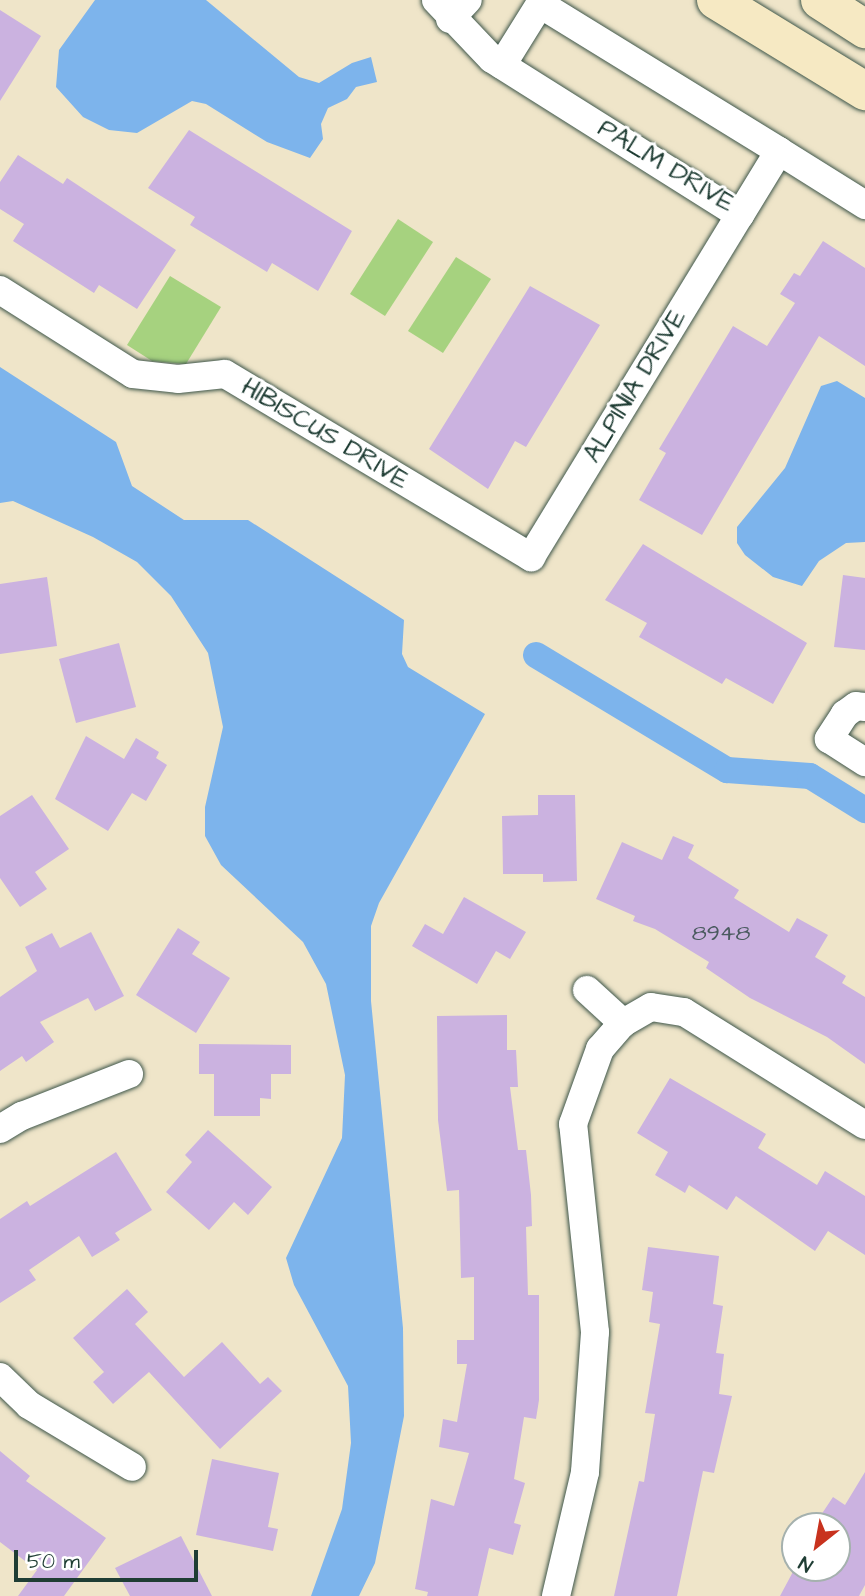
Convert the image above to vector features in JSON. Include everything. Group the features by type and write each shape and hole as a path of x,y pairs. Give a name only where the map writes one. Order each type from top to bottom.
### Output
{"main road":[{"path":"716,0 865,91"},
{"path":"820,0 865,29"}],"street":[{"path":"502,65 540,4 865,205"},
{"name":"PALM DRIVE","path":"452,6 502,65 740,215 779,150"},
{"name":"ALPINIA DRIVE","path":"531,557 740,215"},
{"name":"HIBISCUS DRIVE","path":"0,290 133,374 178,379 225,374 531,557"},
{"path":"865,707 856,706 845,714 829,739 865,762"},
{"path":"587,990 623,1023"},
{"path":"556,1596 585,1472 595,1332 573,1124 600,1049 623,1023 651,1007 684,1012 865,1125"},
{"path":"0,1129 22,1116 129,1074"},
{"path":"0,1377 29,1405 132,1467"}],"green space":[{"path":"398,219 433,242 385,316 350,294"},
{"path":"456,257 491,279 443,353 408,331"},
{"path":"170,276 221,307 186,364 152,361 127,345"}],"water":[{"path":"95,0 206,0 299,77 319,83 352,63 371,57 377,82 356,87 347,99 328,108 321,124 323,139 310,158 267,142 206,104 192,101 137,133 109,130 83,117 56,87 59,50"},
{"path":"0,367 116,442 132,486 184,520 248,520 404,620 402,654 408,667 485,714 379,903 371,926 371,1001 403,1328 404,1416 375,1563 359,1596 311,1596 342,1509 351,1443 348,1386 294,1285 286,1258 342,1138 345,1075 326,984 303,942 221,865 205,836 205,807 223,727 208,653 171,596 137,562 93,537 13,501 0,503"},
{"path":"837,381 865,398 865,542 846,543 819,561 802,586 773,577 745,555 737,543 737,527 785,468 821,386"}],"building":[{"path":"0,10 41,36 0,101"},
{"path":"189,130 352,231 318,291 272,263 267,272 190,225 195,217 148,188"},
{"path":"18,155 63,184 67,178 176,250 137,309 99,285 94,293 13,241 24,224 0,209 0,182"},
{"path":"823,241 865,268 865,366 819,336 702,535 639,500 666,453 659,449 733,326 767,346 795,303 780,294 794,273 800,276"},
{"path":"530,286 600,325 526,447 515,441 488,489 429,449"},
{"path":"643,544 807,643 773,704 726,678 722,684 639,637 647,623 605,600"},
{"path":"843,575 865,578 865,650 834,647"},
{"path":"47,577 57,646 0,654 0,584"},
{"path":"119,643 136,707 76,723 59,659"},
{"path":"86,736 124,759 136,738 159,752 156,758 167,765 146,801 132,793 108,831 55,799"},
{"path":"32,795 69,849 35,872 47,889 20,907 0,878 0,816"},
{"path":"538,795 575,795 577,881 543,882 543,874 503,874 502,816 538,815"},
{"path":"673,836 694,845 688,858 739,890 734,898 789,932 797,918 828,935 815,957 846,976 842,983 865,997 865,1064 827,1037 750,998 706,968 709,962 655,929 633,921 635,916 596,899 622,842 662,860"},
{"path":"464,897 526,932 510,959 496,951 477,984 412,946 425,924 443,934"},
{"path":"178,928 200,942 192,954 230,978 196,1033 136,995"},
{"path":"91,932 124,996 95,1011 88,998 40,1022 54,1042 26,1062 22,1056 0,1071 0,997 37,971 25,947 52,933 60,948"},
{"path":"507,1015 507,1050 516,1050 518,1087 510,1087 518,1150 526,1150 531,1195 532,1226 526,1227 528,1295 539,1295 539,1400 536,1419 524,1417 514,1479 525,1483 514,1523 521,1525 513,1555 489,1548 478,1596 427,1596 428,1592 415,1589 431,1499 454,1506 469,1453 439,1447 443,1419 457,1422 467,1364 457,1364 457,1340 474,1340 474,1277 461,1278 459,1190 447,1191 438,1120 437,1016"},
{"path":"199,1044 291,1045 291,1074 271,1074 271,1099 260,1098 260,1116 214,1116 214,1074 199,1074"},
{"path":"670,1078 766,1134 758,1148 817,1185 825,1171 865,1196 865,1255 828,1231 815,1251 736,1196 727,1210 689,1185 685,1193 655,1175 668,1152 637,1133"},
{"path":"208,1130 272,1187 248,1215 234,1202 209,1230 166,1192 192,1162 185,1155"},
{"path":"116,1152 152,1210 115,1233 120,1240 92,1257 79,1236 29,1270 36,1280 0,1303 0,1219 27,1201 30,1206"},
{"path":"648,1247 719,1256 713,1304 723,1306 716,1353 724,1354 719,1394 732,1396 714,1473 703,1471 677,1596 614,1596 639,1481 644,1482 655,1414 645,1413 660,1324 649,1322 653,1292 642,1290"},
{"path":"127,1289 148,1312 135,1324 184,1377 222,1342 260,1384 268,1377 282,1391 220,1449 149,1372 113,1404 93,1382 104,1372 73,1338"},
{"path":"0,1451 30,1476 26,1481 106,1538 64,1596 18,1596 37,1570 0,1542"},
{"path":"212,1459 279,1473 268,1527 278,1529 273,1551 196,1535"},
{"path":"865,1472 865,1585 859,1596 780,1596 788,1582 851,1582 851,1512 823,1512 833,1497 845,1505"},
{"path":"181,1536 212,1596 130,1596 115,1568"}],"waterway":[{"path":"536,655 727,770 810,776 865,810"}]}
